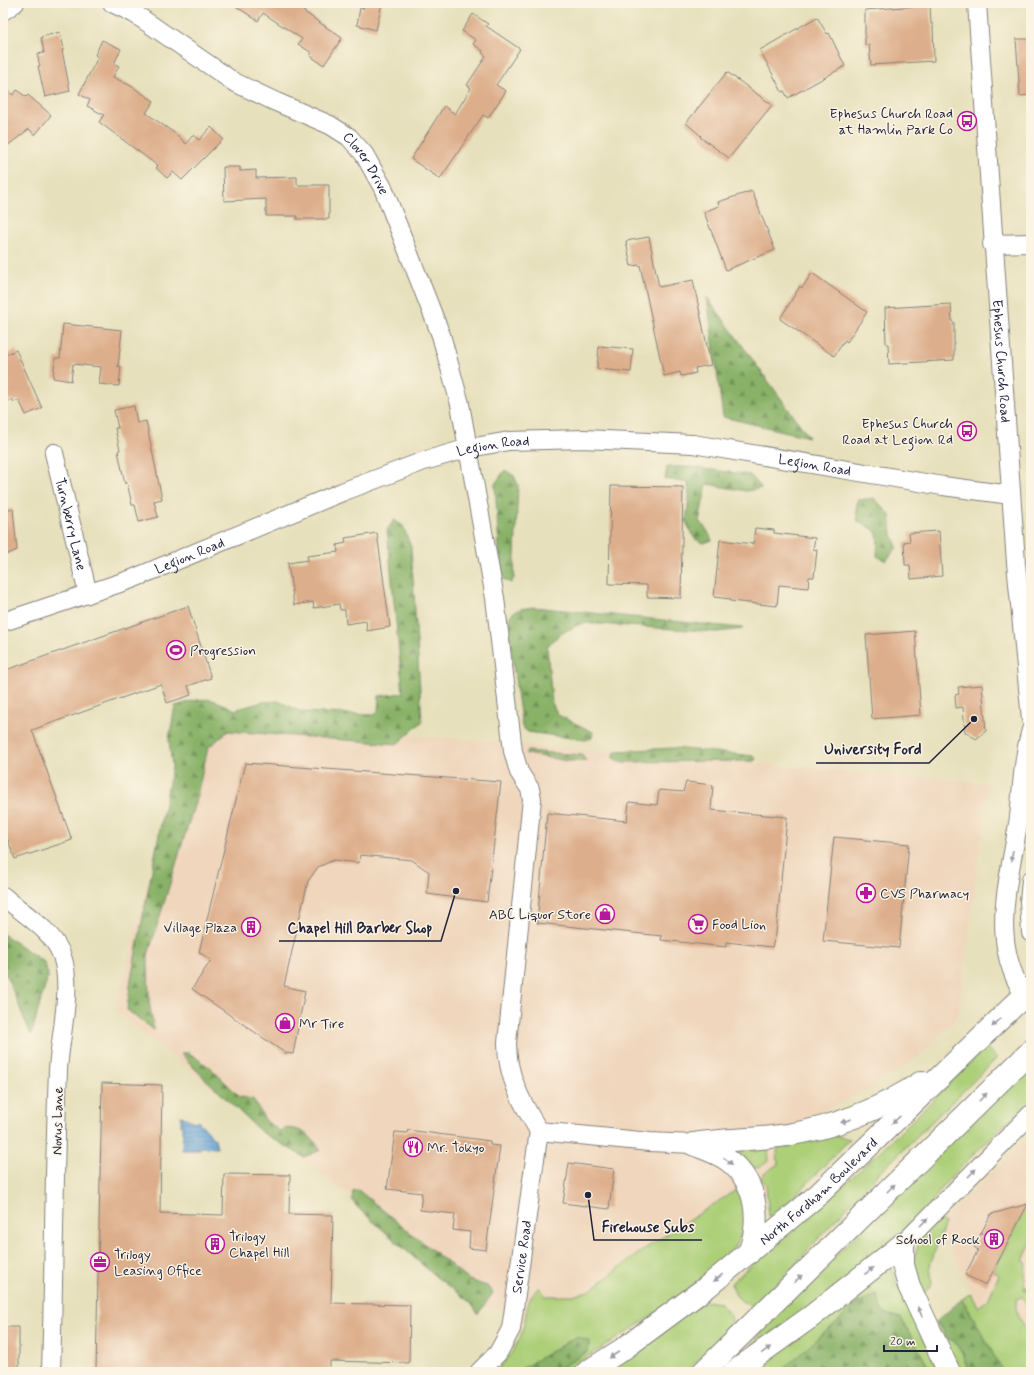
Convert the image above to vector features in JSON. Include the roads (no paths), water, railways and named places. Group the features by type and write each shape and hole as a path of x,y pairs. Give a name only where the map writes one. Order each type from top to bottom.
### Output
{"main road":[{"name":"North Fordham Boulevard","path":"587,1372 626,1347 707,1287 819,1194 964,1053 1029,996"},
{"path":"703,1372 1031,1051"},
{"path":"693,1144 726,1139 787,1135 839,1123 873,1110 906,1092 964,1053"},
{"path":"693,1144 730,1162 748,1184 755,1204 756,1217 755,1234 749,1253"},
{"path":"734,1372 812,1316 903,1244"},
{"path":"903,1244 903,1265 909,1286 949,1372"}],"street":[{"path":"3,11 15,3"},
{"name":"Clover Drive","path":"112,3 138,9 234,82 274,102 330,125 349,137 364,154 382,188 441,335 460,404 495,598 513,751 519,772 530,789 532,800 506,1043 507,1061 521,1100 539,1131"},
{"name":"Ephesus Church Road","path":"977,3 992,244 1024,658 1031,719"},
{"path":"992,244 1031,243"},
{"name":"Legion Road","path":"3,622 132,579 416,464 469,448 509,441 583,439 693,444 943,486 1011,495"},
{"name":"Turnberry Lane","path":"54,453 88,594"},
{"path":"1029,996 1011,964 1003,927 1004,910 1019,818 1025,751 1031,730"},
{"path":"1031,880 1028,902 1031,933"},
{"name":"Novus Lane","path":"3,896 51,938 61,955 66,973 67,987 59,1055 57,1104 51,1372"},
{"path":"903,1244 1031,1114"},
{"path":"539,1131 650,1142 693,1144"},
{"name":"Service Road","path":"479,1372 498,1353 511,1329 539,1131"}],"water":[{"path":"181,1116 195,1122 197,1120 210,1133 213,1139 215,1138 217,1148 200,1147 200,1150 182,1150 183,1126 181,1126"}],"place":[{"name":"Ephesus Church Road at Hamlin Park Co","path":"967,121"},
{"name":"Ephesus Church Road at Legion Rd","path":"967,431"},
{"name":"Progression","path":"176,650"},
{"name":"University Ford","path":"974,719"},
{"name":"Chapel Hill Barber Shop","path":"456,891"},
{"name":"CVS Pharmacy","path":"866,893"},
{"name":"ABC Liquor Store","path":"605,914"},
{"name":"Food Lion","path":"698,924"},
{"name":"Village Plaza","path":"251,927"},
{"name":"Mr Tire","path":"285,1023"},
{"name":"Mr. Tokyo","path":"413,1147"},
{"name":"Firehouse Subs","path":"588,1195"},
{"name":"School of Rock","path":"994,1239"},
{"name":"Trilogy Chapel Hill","path":"215,1244"},
{"name":"Trilogy Leasing Office","path":"100,1262"}]}
